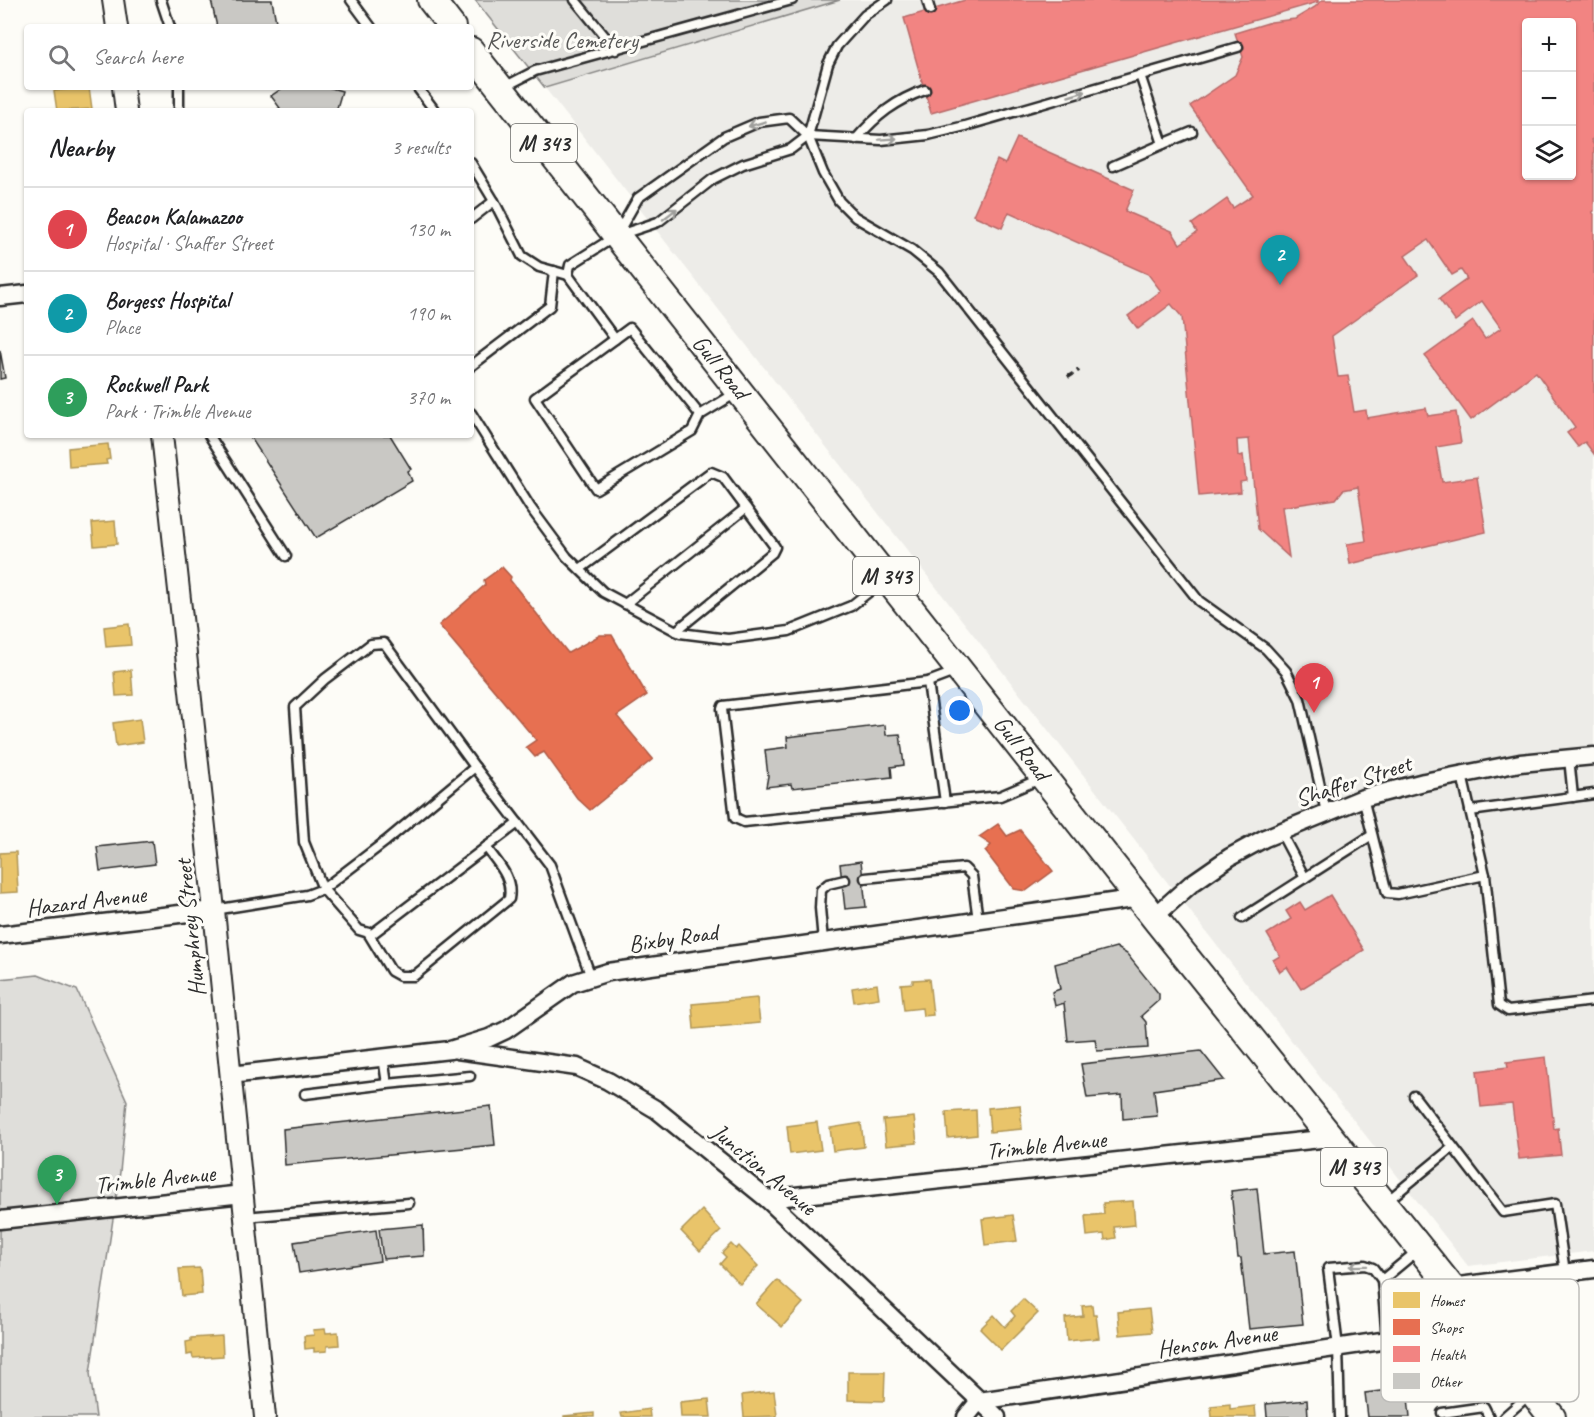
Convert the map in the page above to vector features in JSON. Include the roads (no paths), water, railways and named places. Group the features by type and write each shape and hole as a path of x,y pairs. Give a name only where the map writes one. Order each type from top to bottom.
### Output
{"main road":[{"path":"431,0 450,24"},
{"name":"Gull Road","path":"474,55 1147,908 1445,1279"},
{"name":"Gull Road","path":"1540,1402 1552,1417"}],"street":[{"path":"113,0 117,24"},
{"path":"123,90 126,108"},
{"path":"0,297 24,294"},
{"name":"Humphrey Street","path":"162,438 214,910 265,1417"},
{"name":"Shaffer Street","path":"1147,908 1191,884 1230,857 1280,831 1363,798 1520,763 1594,756"},
{"name":"Bixby Road","path":"230,1075 450,1050 489,1038 506,1030 573,983 648,965 978,920 1147,908"},
{"name":"Hazard Avenue","path":"0,935 214,910"},
{"name":"Junction Avenue","path":"450,1050 577,1066 657,1110 767,1199 997,1417"},
{"name":"Trimble Avenue","path":"767,1199 1330,1138"},
{"name":"Trimble Avenue","path":"0,1220 243,1194"},
{"path":"1512,1279 1594,1269"},
{"name":"Henson Avenue","path":"979,1401 1381,1341"},
{"path":"966,1417 979,1401"}],"lane":[{"path":"161,0 169,24"},
{"path":"351,0 369,24"},
{"path":"575,0 616,50"},
{"path":"568,275 570,266 616,236 658,222 713,180 743,164 791,149 808,136 828,64 837,46 866,15 887,0"},
{"path":"927,0 930,10"},
{"path":"501,88 535,71 786,1"},
{"path":"808,136 881,140 937,133 1238,47"},
{"path":"1140,75 1163,144"},
{"path":"179,90 179,108"},
{"path":"419,90 433,108"},
{"path":"856,139 881,113 904,97 925,90"},
{"path":"616,236 638,198 724,137 759,122 789,118 808,136 823,173 839,201 855,217 912,250 939,272 1199,601 1266,649 1286,671 1300,699 1326,812"},
{"path":"1113,166 1192,132"},
{"path":"474,168 522,256 539,267 568,275 615,339"},
{"path":"474,217 494,201"},
{"path":"474,364 550,306 554,271"},
{"path":"700,416 630,328 535,398 596,489 692,431 700,416 739,391"},
{"path":"474,418 530,507 567,557 603,592 676,631 728,639 789,631 851,606 888,578"},
{"path":"211,438 286,556"},
{"path":"580,569 711,471 723,477 775,547 772,553 676,631"},
{"path":"625,604 746,508"},
{"path":"518,823 372,934 359,930 323,889 304,842 295,707 325,679 371,644 384,643 475,768 518,823 550,865 591,977"},
{"path":"960,670 928,682 723,706 735,818 744,822 1000,796 1045,777"},
{"path":"928,682 945,802"},
{"path":"1569,758 1573,796"},
{"path":"214,910 307,895 323,889 475,768"},
{"path":"1462,775 1485,875 1498,1005 1508,1011 1594,1001"},
{"path":"1470,811 1594,794"},
{"path":"1363,798 1387,894 1398,894 1485,875"},
{"path":"1280,831 1305,878"},
{"path":"1242,918 1372,835"},
{"path":"368,933 391,971 400,976 414,976 509,899 511,887 508,878 486,847"},
{"path":"865,878 964,868 972,876 978,920"},
{"path":"823,941 821,890 828,884 845,880"},
{"path":"383,1057 387,1084"},
{"path":"305,1094 470,1076"},
{"path":"1414,1096 1503,1212 1555,1204 1565,1272"},
{"path":"1384,1204 1453,1147"},
{"path":"245,1217 409,1203"},
{"path":"1383,1279 1420,1248"},
{"path":"1340,1417 1338,1347 1328,1268 1365,1265 1373,1268 1381,1279"},
{"path":"1504,1417 1521,1402"},
{"path":"1442,1413 1484,1407 1489,1417"}],"place":[{"name":"Borgess Hospital","path":"1280,285"},
{"name":"Beacon Kalamazoo","path":"1314,713"},
{"name":"Rockwell Park","path":"57,1205"}],"park label":[{"name":"Riverside Cemetery","path":"562,40"}]}
